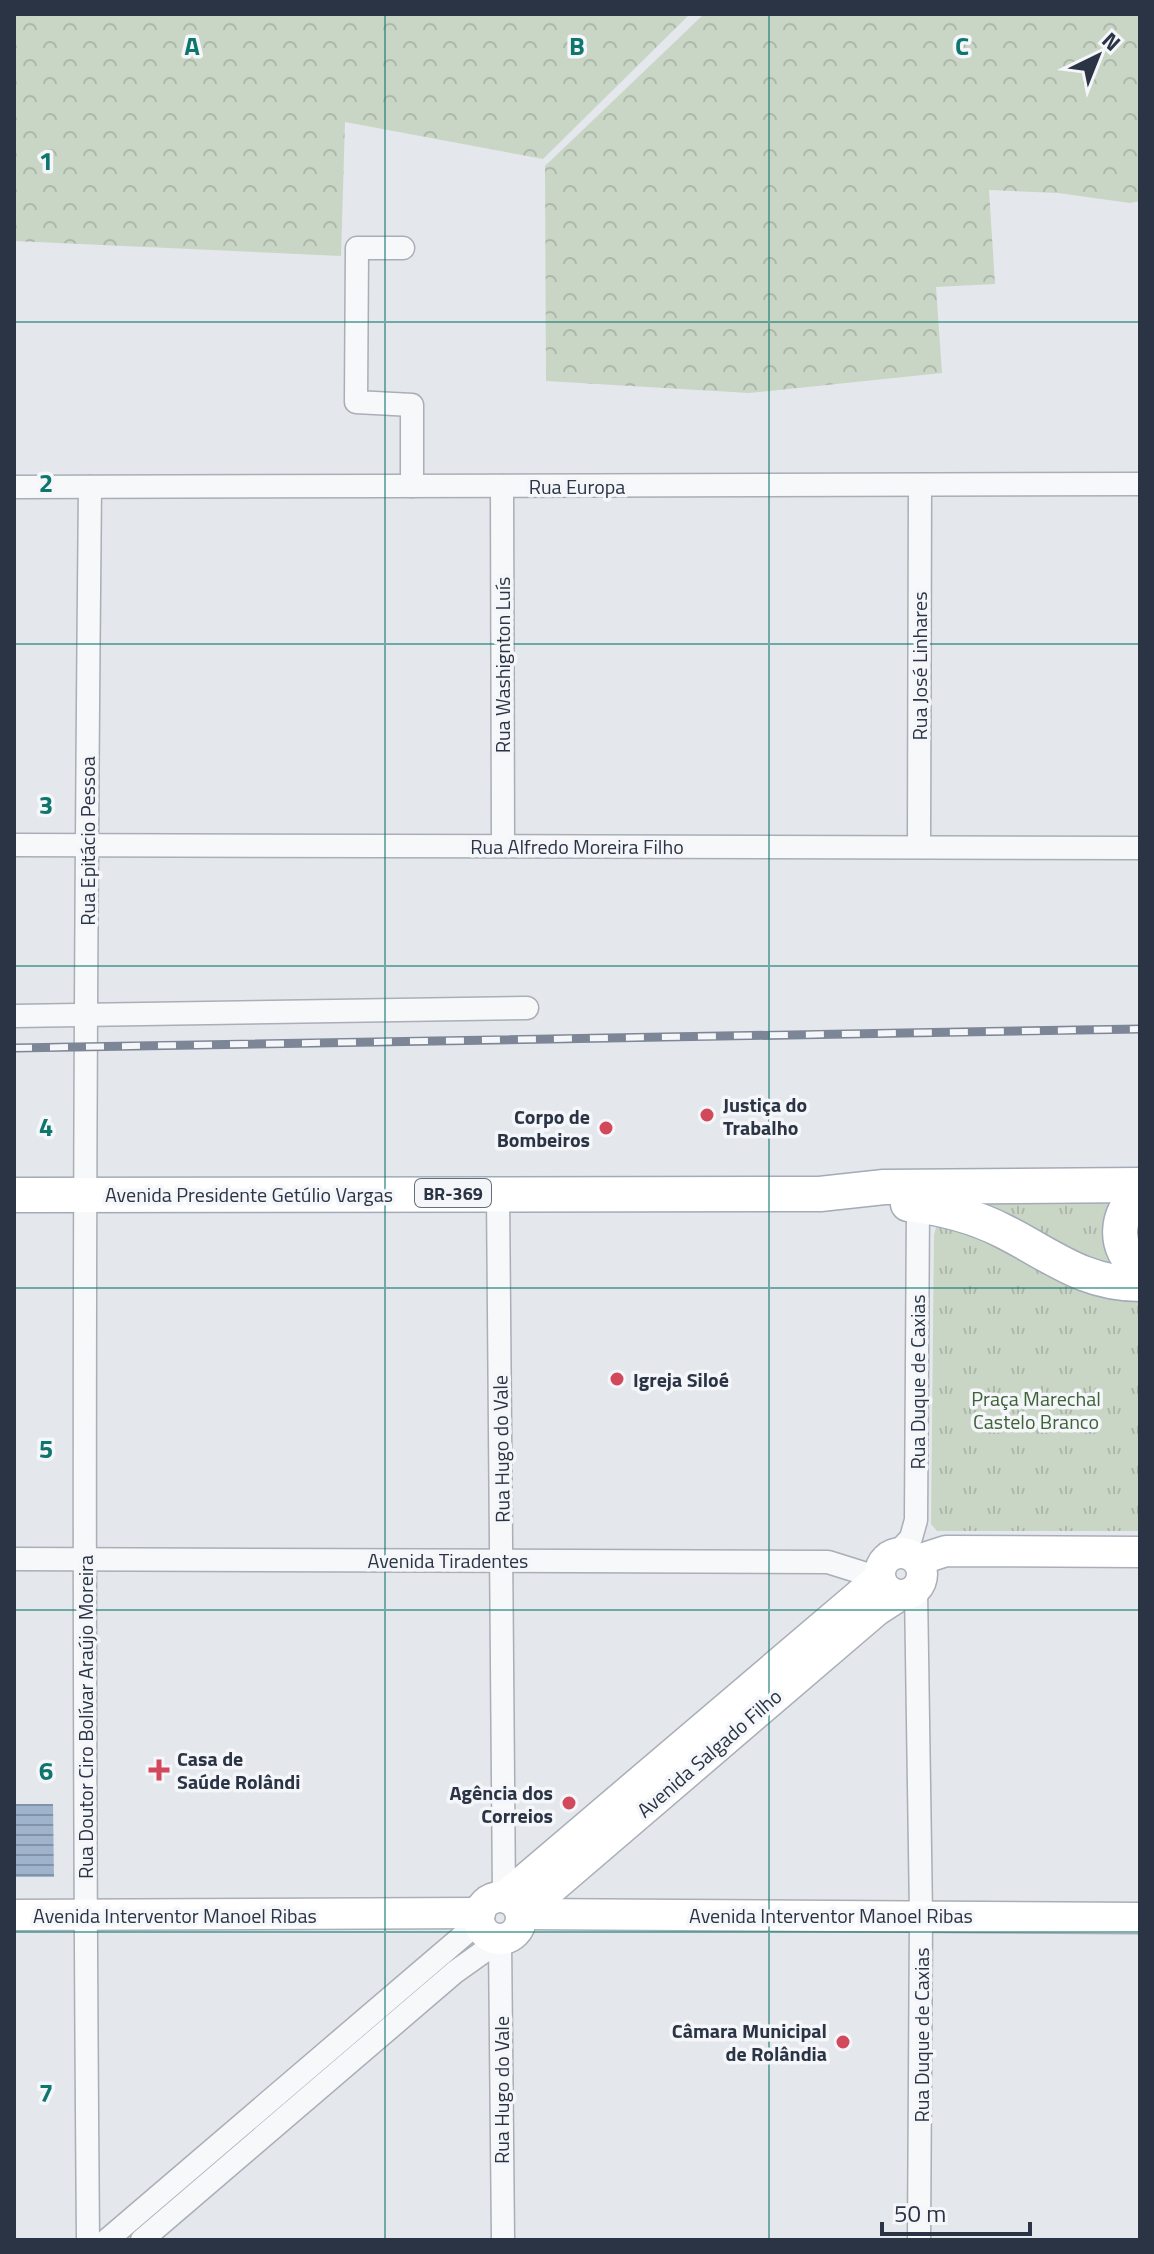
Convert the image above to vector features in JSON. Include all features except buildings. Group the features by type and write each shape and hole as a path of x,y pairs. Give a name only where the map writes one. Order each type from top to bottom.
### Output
{"main road":[{"name":"Avenida Presidente Getúlio Vargas","path":"820,1194 884,1187 1140,1185"},
{"path":"1140,1193 1125,1209 1119,1236 1128,1258 1140,1269"},
{"name":"Avenida Presidente Getúlio Vargas","path":"14,1195 820,1194 948,1209 972,1217 1098,1280 1140,1284"}],"street":[{"path":"403,248 357,248 356,402 412,405 412,486"},
{"name":"Rua Europa","path":"14,487 1140,484"},
{"name":"Rua José Linhares","path":"919,847 920,485"},
{"name":"Rua Washignton Luís","path":"502,486 503,845"},
{"name":"Rua Epitácio Pessoa","path":"86,1195 90,487"},
{"name":"Rua Alfredo Moreira Filho","path":"14,845 1140,848"},
{"path":"14,1016 527,1008"},
{"name":"Rua Hugo do Vale","path":"498,1193 503,1560 497,1917 503,2240"},
{"name":"Rua Doutor Ciro Bolívar Araújo Moreira","path":"86,1195 88,2240"},
{"name":"Rua Duque de Caxias","path":"908,1556 916,1520 918,1205"},
{"path":"908,1556 946,1551 1140,1552"},
{"path":"898,1588 922,1580 922,1568 908,1556"},
{"name":"Avenida Tiradentes","path":"14,1559 828,1562 898,1588"},
{"name":"Rua Duque de Caxias","path":"898,1588 921,1915 919,2240"},
{"name":"Avenida Salgado Filho","path":"142,2240 318,2074 497,1917 876,1611 898,1588"},
{"name":"Avenida Interventor Manoel Ribas","path":"14,1915 921,1915 1140,1918"},
{"name":"Avenida Salgado Filho","path":"107,2240 318,2074"}],"green space":[{"path":"14,14 690,14 543,159 345,122 341,256 14,241"},
{"path":"704,14 1140,14 1140,201 1130,203 1058,193 989,190 995,284 936,287 942,373 749,393 546,381 545,166"},
{"path":"1116,1196 1114,1263 1111,1271 965,1197"},
{"name":"Praça Marechal Castelo Branco","path":"941,1222 1140,1296 1140,1531 937,1531 931,1524 934,1235 937,1224"}],"water":[{"path":"14,1804 53,1804 54,1877 14,1877"}],"railway":[{"path":"14,1048 1140,1029"}],"place":[{"name":"Justiça do Trabalho","path":"707,1115"},
{"name":"Corpo de Bombeiros","path":"606,1128"},
{"name":"Igreja Siloé","path":"617,1379"},
{"name":"Casa de Saúde Rolândi","path":"159,1770"},
{"name":"Agência dos Correios","path":"569,1803"},
{"name":"Câmara Municipal de Rolândia","path":"843,2042"}]}
